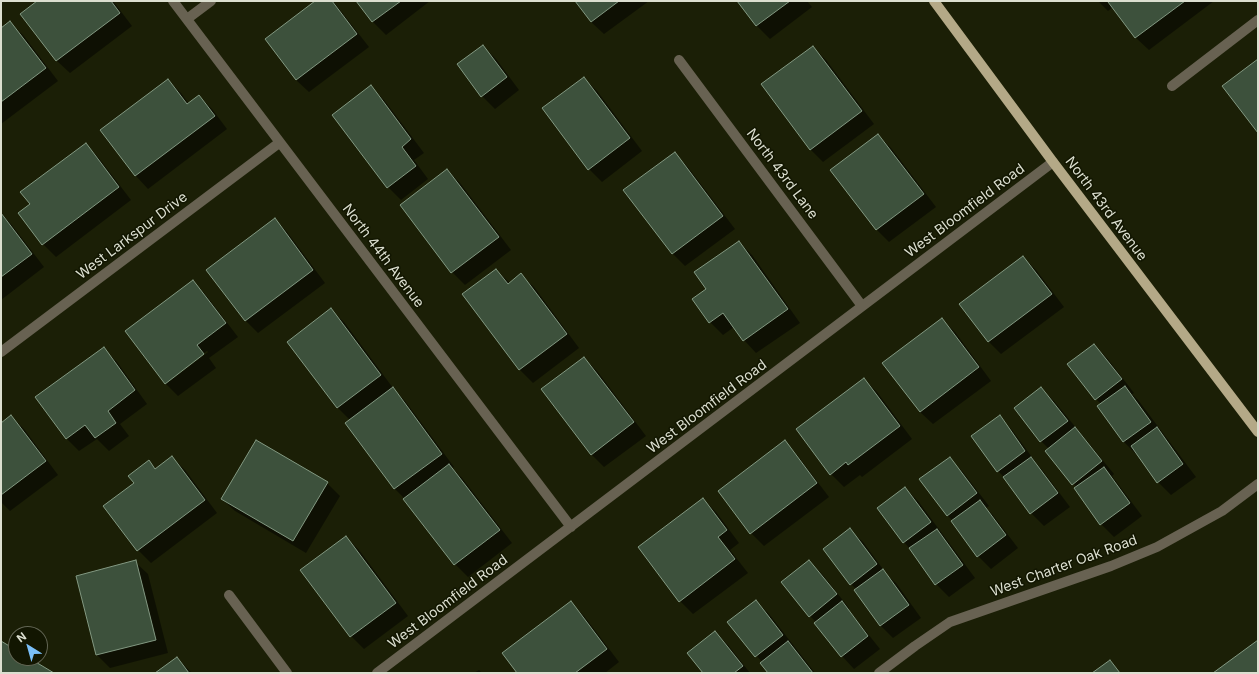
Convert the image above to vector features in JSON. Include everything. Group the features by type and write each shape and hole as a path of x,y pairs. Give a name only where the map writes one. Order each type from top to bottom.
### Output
{"main road":[{"name":"North 43rd Avenue","path":"934,1 1258,432"}],"street":[{"name":"North 44th Avenue","path":"173,1 570,527"},
{"path":"187,19 211,1"},
{"path":"1172,86 1258,20"},
{"name":"North 43rd Lane","path":"679,60 862,306"},
{"name":"West Larkspur Drive","path":"1,352 279,143"},
{"name":"West Bloomfield Road","path":"377,673 1054,162"},
{"name":"West Charter Oak Road","path":"879,673 950,622 1111,566 1157,547 1222,511 1258,484"},
{"path":"228,595 287,673"}],"building":[{"path":"37,1 111,1 120,13 56,61 20,14"},
{"path":"315,1 332,1 357,34 296,80 265,39"},
{"path":"356,1 401,1 372,22"},
{"path":"575,1 619,1 591,22"},
{"path":"737,1 790,1 756,26"},
{"path":"1185,1 1135,38 1108,2"},
{"path":"10,21 46,68 1,102 1,28"},
{"path":"483,45 507,77 481,97 457,64"},
{"path":"813,46 862,111 810,150 761,84"},
{"path":"1258,59 1258,133 1222,86"},
{"path":"584,77 630,138 588,170 542,108"},
{"path":"168,79 187,104 199,95 215,116 135,176 100,130"},
{"path":"371,85 411,139 402,147 416,166 387,188 332,115"},
{"path":"878,134 924,194 876,230 830,170"},
{"path":"86,143 119,187 42,245 18,213 30,204 20,192"},
{"path":"675,152 723,216 672,254 623,190"},
{"path":"447,169 499,237 451,273 400,205"},
{"path":"1,213 32,254 1,277"},
{"path":"275,218 313,270 245,321 206,270"},
{"path":"739,241 788,309 743,341 723,313 709,323 692,299 706,289 694,272"},
{"path":"1023,256 1052,294 988,342 959,304"},
{"path":"496,269 508,284 521,273 567,334 519,370 462,294"},
{"path":"193,280 226,323 197,345 204,354 165,384 125,331"},
{"path":"331,308 381,375 337,408 287,342"},
{"path":"942,318 979,367 920,412 882,363"},
{"path":"1094,344 1122,379 1095,400 1067,364"},
{"path":"104,347 135,390 108,411 116,423 95,438 85,425 66,439 35,397"},
{"path":"584,357 634,422 591,455 541,389"},
{"path":"864,378 900,426 848,465 846,462 830,475 796,429"},
{"path":"1125,386 1151,422 1123,442 1097,406"},
{"path":"393,387 442,454 394,489 345,423"},
{"path":"1041,387 1068,421 1040,442 1014,408"},
{"path":"11,415 46,461 1,495 1,423"},
{"path":"1000,415 1025,451 997,472 971,436"},
{"path":"1075,427 1102,461 1072,485 1045,451"},
{"path":"1157,427 1183,464 1157,483 1131,446"},
{"path":"256,440 328,482 293,541 221,499"},
{"path":"785,440 817,483 750,534 718,491"},
{"path":"172,456 205,500 137,551 103,506 134,483 128,476 149,460 155,469"},
{"path":"950,457 977,493 947,516 919,479"},
{"path":"1031,457 1058,493 1030,514 1003,477"},
{"path":"449,464 500,530 454,565 403,499"},
{"path":"1104,467 1130,503 1100,525 1074,488"},
{"path":"905,487 931,522 903,543 877,508"},
{"path":"703,498 727,530 718,537 735,559 679,602 638,547"},
{"path":"980,500 1006,535 977,557 951,521"},
{"path":"850,528 877,564 850,585 823,549"},
{"path":"937,529 963,565 935,585 909,548"},
{"path":"346,536 396,603 350,637 300,570"},
{"path":"136,560 156,640 96,655 76,576"},
{"path":"809,560 837,594 809,617 781,582"},
{"path":"883,569 909,605 880,626 854,590"},
{"path":"756,600 783,635 755,657 727,622"},
{"path":"571,601 607,649 575,673 517,673 502,653"},
{"path":"842,601 868,636 841,657 814,623"},
{"path":"715,631 743,666 734,673 703,673 687,653"},
{"path":"1258,640 1258,673 1213,673"},
{"path":"1,641 8,645 8,666 42,666 54,673 1,673"},
{"path":"788,641 813,673 768,673 760,663"},
{"path":"177,657 189,673 155,673"},
{"path":"1110,660 1120,673 1092,673"}]}
